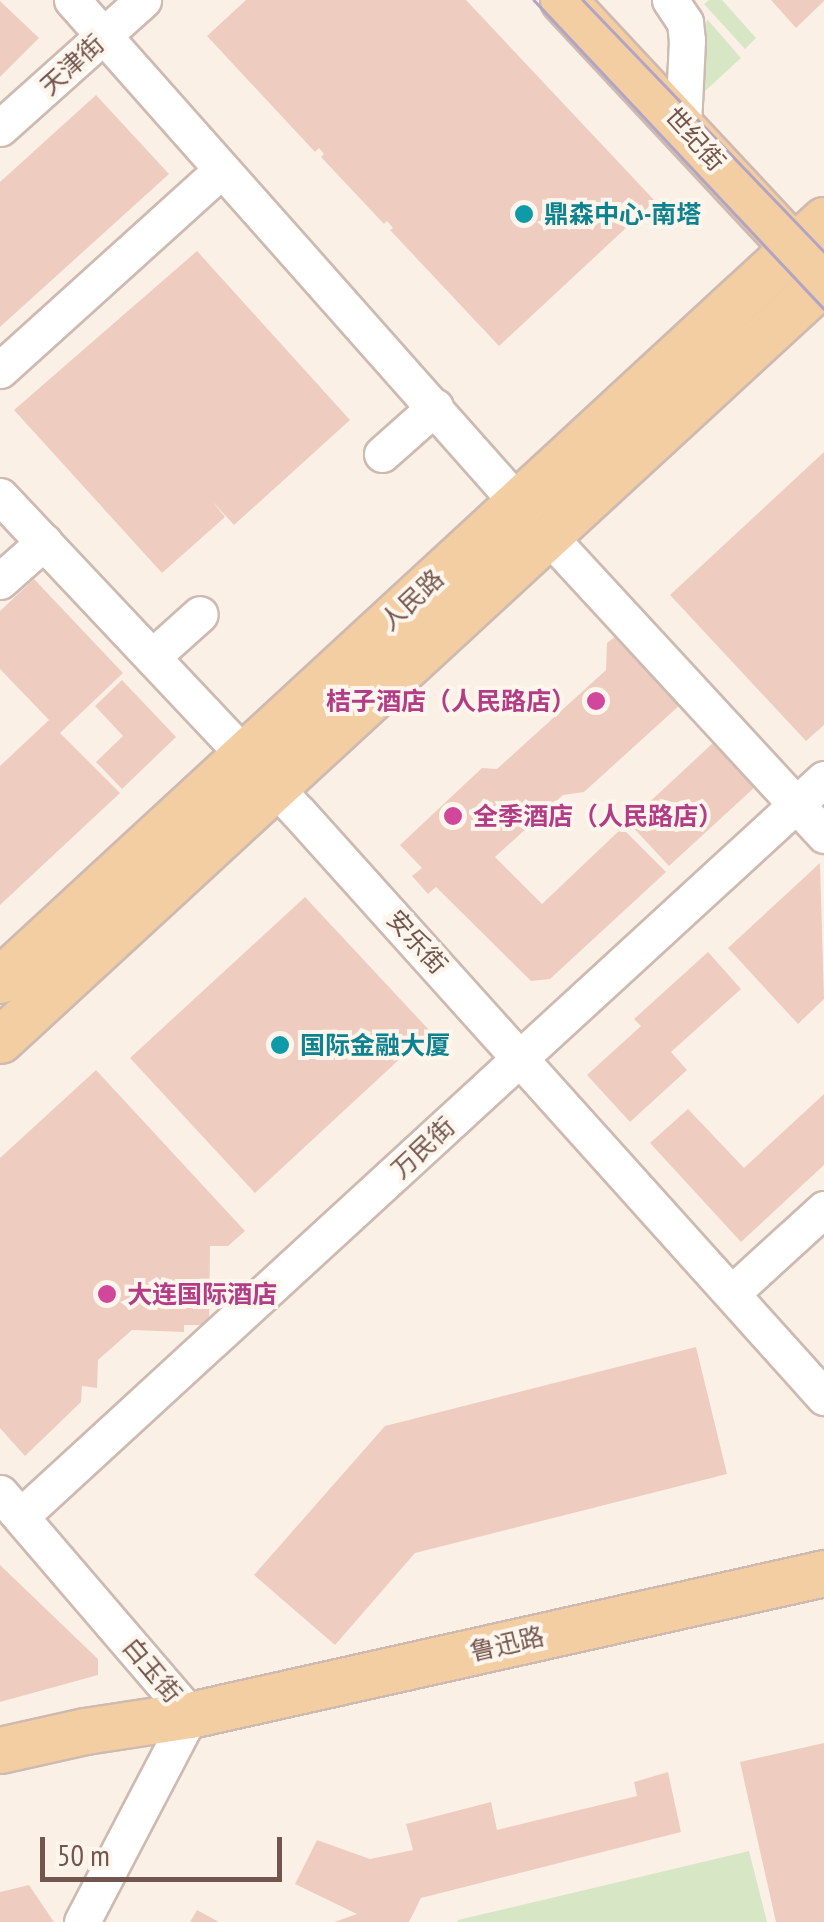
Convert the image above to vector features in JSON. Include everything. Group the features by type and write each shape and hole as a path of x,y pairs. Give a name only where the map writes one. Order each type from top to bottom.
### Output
{"main road":[{"name":"世纪街","path":"564,0 817,257"},
{"name":"人民路","path":"0,980 518,502 817,257"},
{"name":"人民路","path":"0,1040 549,536 817,257"},
{"name":"鲁迅路","path":"0,1750 100,1728 190,1715 824,1574"},
{"name":"鲁迅路","path":"0,1781 86,1762 138,1744 190,1715"}],"street":[{"path":"72,0 518,502 824,835"},
{"name":"天津街","path":"0,128 143,0"},
{"path":"670,0 685,22 688,40 683,124"},
{"path":"0,370 222,170"},
{"path":"382,454 434,407"},
{"name":"安乐街","path":"0,496 522,1057 824,1396"},
{"path":"0,581 44,542"},
{"path":"152,658 200,614"},
{"name":"万民街","path":"11,1505 522,1057 824,779"},
{"path":"733,1292 824,1209"},
{"name":"白玉街","path":"11,1505 190,1715 82,1922"}],"green space":[{"path":"722,0 756,38 745,49 704,4"},
{"path":"707,19 741,58 705,91 694,79"},
{"path":"749,1851 767,1922 457,1922 458,1920"}],"building":[{"path":"246,0 466,0 655,201 499,346 390,230 393,228 387,221 384,224 321,157 324,154 319,148 315,152 207,36"},
{"path":"771,0 824,0 824,1 796,28"},
{"path":"0,1 39,38 0,77"},
{"path":"96,95 169,174 0,327 0,182"},
{"path":"197,251 350,420 234,525 212,501 225,517 162,573 14,410"},
{"path":"824,452 824,725 806,741 670,595"},
{"path":"34,579 123,673 60,733 120,793 0,905 0,766 49,720 0,669 0,611"},
{"path":"616,636 681,704 584,792 563,795 495,857 542,904 622,828 666,872 550,979 531,981 436,887 428,894 412,876 422,868 400,845 482,768 497,769 606,670 607,643"},
{"path":"122,680 176,737 122,789 96,762 123,736 95,706"},
{"path":"714,742 755,787 669,866 628,822"},
{"path":"820,863 824,999 798,1024 728,948"},
{"name":"国际金融大厦","path":"305,897 430,1031 255,1193 130,1058"},
{"path":"708,952 741,989 671,1052 687,1070 630,1122 587,1075 641,1026 634,1019"},
{"path":"96,1070 245,1231 228,1246 210,1246 209,1325 184,1325 184,1332 132,1330 98,1360 97,1388 82,1386 81,1402 25,1456 0,1428 0,1158"},
{"path":"824,1094 824,1165 741,1242 650,1143 688,1109 744,1168"},
{"path":"696,1347 727,1474 415,1553 335,1645 254,1575 385,1426"},
{"path":"0,1565 98,1659 98,1675 0,1702"},
{"path":"824,1743 824,1922 776,1922 740,1762"},
{"path":"668,1772 681,1832 421,1898 409,1922 334,1922 357,1914 295,1884 317,1840 370,1859 413,1850 406,1824 491,1802 497,1830 637,1796 634,1782"},
{"path":"29,1885 54,1922 0,1922 0,1892"},
{"path":"197,1910 219,1922 190,1922"}],"tram line":[{"path":"534,0 824,309"},
{"path":"583,0 824,251"}],"place":[{"name":"鼎森中心-南塔","path":"524,214"},
{"name":"桔子酒店（人民路店）","path":"596,701"},
{"name":"全季酒店（人民路店）","path":"453,816"},
{"name":"国际金融大厦","path":"280,1045"},
{"name":"大连国际酒店","path":"107,1294"}]}
